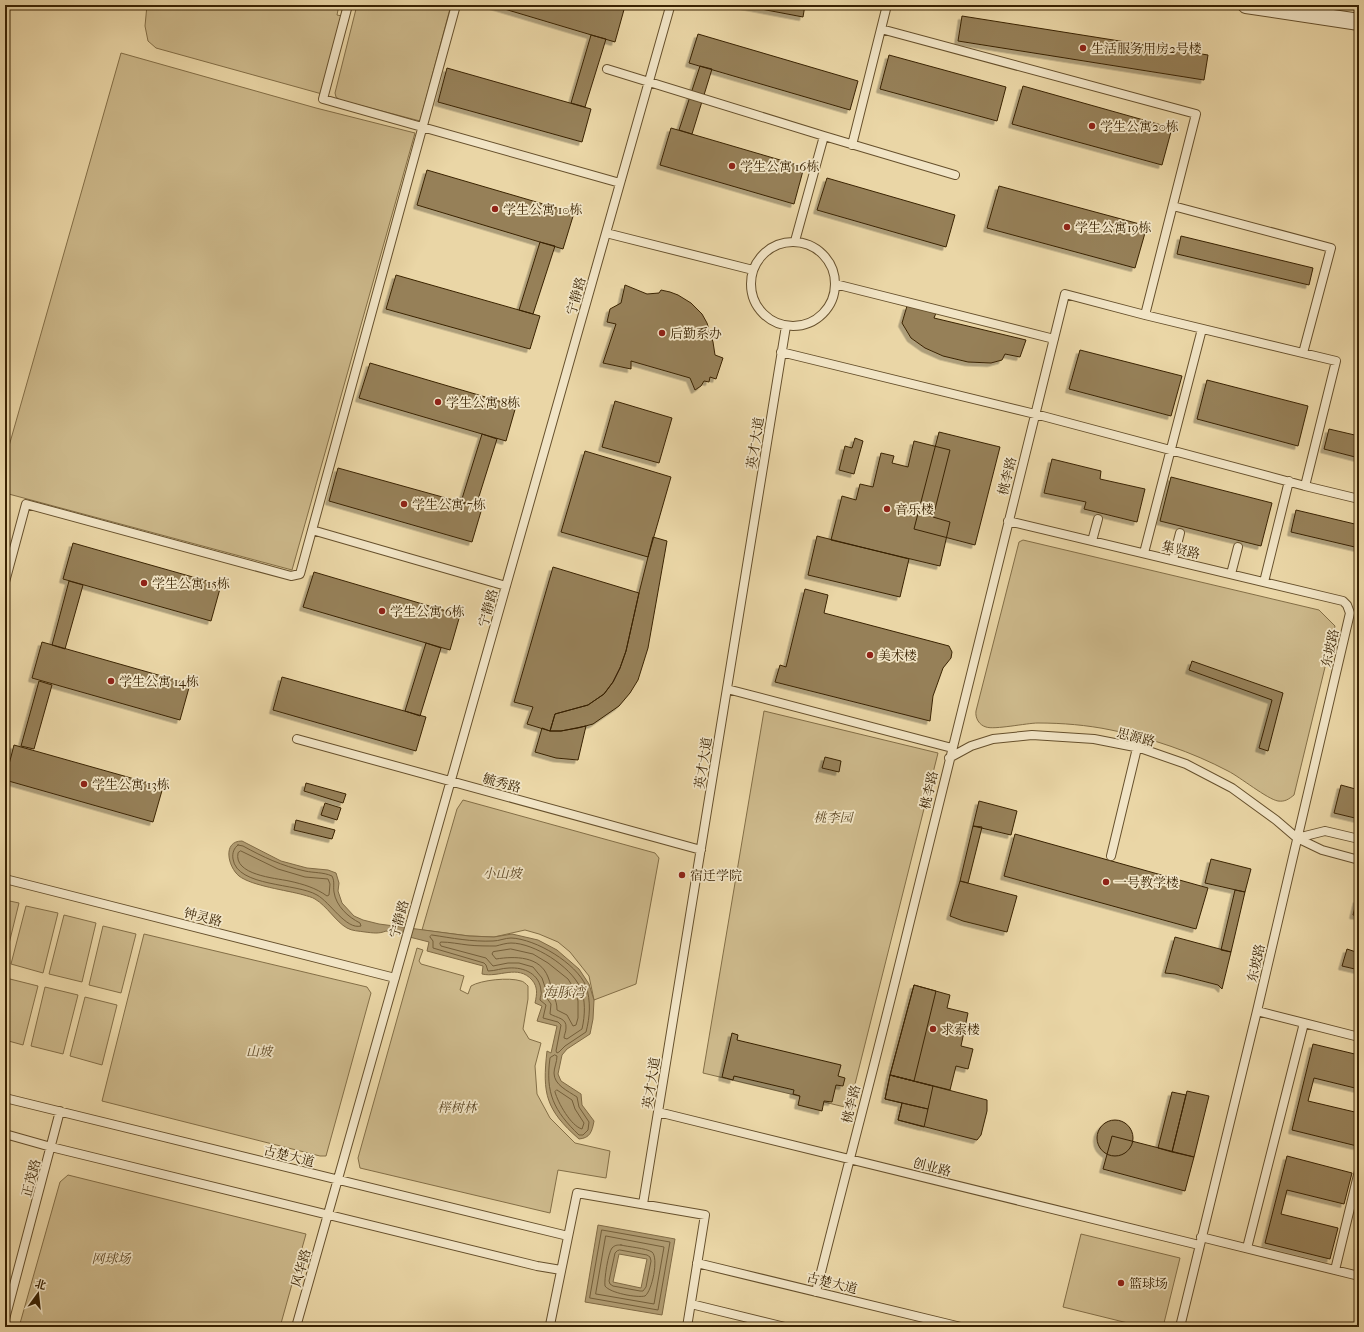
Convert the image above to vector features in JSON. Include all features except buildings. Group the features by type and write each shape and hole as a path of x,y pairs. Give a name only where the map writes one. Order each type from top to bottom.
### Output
{"street":[{"path":"1246,5 1359,22"}],"lane":[{"path":"348,5 323,99 620,183"},
{"path":"5,582 26,504 291,576 300,574 456,5"},
{"path":"852,145 887,5"},
{"name":"宁静路","path":"328,1215 670,7"},
{"path":"881,29 1196,114 1145,315 1336,360 1305,486"},
{"path":"607,69 852,145 955,175"},
{"path":"796,241 824,136"},
{"path":"1173,206 1331,248 1303,353"},
{"path":"606,234 752,270"},
{"path":"796,241 813,246 824,254 831,265 835,278 835,291 831,304 823,314 812,322 799,326 786,326 772,321 761,311 753,299 750,284 752,270 759,257 770,247 784,242 796,241"},
{"path":"835,284 1054,338"},
{"name":"桃李路","path":"816,1292 910,923 949,758 1065,294 1145,315"},
{"name":"英才大道","path":"643,1204 786,326"},
{"path":"1144,553 1202,329"},
{"path":"781,352 1035,414 1359,499"},
{"path":"1264,582 1289,481"},
{"path":"1092,541 1098,519"},
{"name":"集贤路","path":"1008,521 1342,601 1347,605"},
{"path":"312,530 506,586"},
{"path":"1172,560 1180,533"},
{"path":"1231,574 1238,547"},
{"name":"东坡路","path":"1180,1327 1257,1011 1349,620 1350,613 1347,605"},
{"path":"727,689 952,748"},
{"name":"思源路","path":"949,758 971,746 993,739 1032,736 1094,739 1137,748 1186,764 1232,788 1276,820 1297,838 1322,850 1359,860"},
{"name":"毓秀路","path":"298,739 701,850"},
{"path":"1111,856 1137,748"},
{"path":"1297,838 1325,830 1359,839"},
{"name":"钟灵路","path":"5,879 395,978"},
{"path":"1257,1011 1359,1037"},
{"path":"1247,1248 1304,1023"},
{"name":"古楚大道","path":"5,1098 568,1236"},
{"name":"正茂路","path":"5,1320 60,1111"},
{"name":"创业路","path":"658,1112 849,1159 1200,1241 1247,1248 1359,1276"},
{"path":"5,1134 51,1147 328,1215 537,1266 561,1270"},
{"path":"1335,1270 1357,1186 1359,1171"},
{"path":"558,1327 550,1326 577,1193 705,1215 687,1327"},
{"name":"风华路","path":"296,1327 328,1215"},
{"name":"古楚大道","path":"697,1263 961,1327"},
{"path":"690,1304 785,1327"}],"green space":[{"path":"147,5 339,5 337,15 342,16 322,94 156,48 148,41 145,26"},
{"path":"357,5 451,5 420,121 340,100 336,97 335,93"},
{"path":"121,53 316,108 415,133 292,570 5,493 5,460"},
{"path":"1023,540 1319,610 1335,626 1294,795 1289,799 1278,801 1214,764 1171,746 1126,733 1065,724 1038,723 990,728 979,723 976,716 976,711 1019,542"},
{"name":"桃李园","path":"764,711 938,753 849,1108 703,1073"},
{"name":"小山坡","path":"463,800 655,853 659,858 636,984 594,1000 589,976 570,952 558,942 539,934 525,930 494,937 469,936 422,930 457,809"},
{"path":"5,900 19,903 5,960"},
{"path":"26,906 58,913 43,973 11,964"},
{"path":"64,915 96,923 82,982 49,974"},
{"path":"103,926 136,934 121,993 89,985"},
{"name":"山坡","path":"144,934 367,987 371,993 326,1156 320,1156 102,1101"},
{"name":"榉树林","path":"417,948 423,950 419,961 421,964 464,976 460,990 468,994 471,986 481,982 495,980 516,980 523,982 528,986 528,999 523,1029 529,1039 541,1043 535,1066 537,1094 550,1118 575,1143 610,1151 606,1178 558,1170 550,1213 360,1168 358,1158"},
{"path":"6,978 38,986 23,1045 5,1040"},
{"path":"45,987 78,995 63,1054 31,1046"},
{"path":"85,997 117,1005 102,1065 70,1056"},
{"name":"网球场","path":"68,1175 306,1234 280,1327 19,1327 60,1182"},
{"name":"篮球场","path":"1081,1234 1180,1258 1163,1327 1144,1327 1063,1307"}],"water":[{"name":"海豚湾","path":"242,841 281,861 307,868 328,870 336,873 339,883 338,891 342,903 354,916 363,920 379,924 469,936 494,937 512,934 538,940 557,950 579,969 589,984 594,1000 593,1019 590,1034 567,1049 562,1055 558,1074 561,1081 581,1094 582,1105 594,1121 590,1134 579,1139 559,1119 549,1100 545,1079 547,1051 551,1053 557,1026 537,1021 542,1006 535,1003 537,994 536,988 532,980 527,975 515,972 488,975 482,974 483,966 427,951 429,942 386,931 381,933 373,933 349,929 339,922 314,898 261,885 239,876 232,867 229,850 236,842"},
{"path":"598,1225 675,1239 662,1315 585,1302","holes":["619,1254 647,1259 641,1288 613,1282"]}],"place":[{"name":"生活服务用房2号楼","path":"1083,48"},
{"name":"学生公寓20栋","path":"1092,126"},
{"name":"学生公寓 16栋","path":"732,166"},
{"name":"学生公寓 10栋","path":"495,209"},
{"name":"学生公寓19栋","path":"1067,227"},
{"name":"后勤系办","path":"662,333"},
{"name":"学生公寓 8栋","path":"438,402"},
{"name":"学生公寓 7栋","path":"404,504"},
{"name":"音乐楼","path":"887,509"},
{"name":"学生公寓 15栋","path":"144,583"},
{"name":"学生公寓 6栋","path":"382,611"},
{"name":"美术楼","path":"870,655"},
{"name":"学生公寓 14栋","path":"111,681"},
{"name":"学生公寓 13栋","path":"84,784"},
{"name":"宿迁学院","path":"682,875"},
{"name":"一号教学楼","path":"1106,882"},
{"name":"求索楼","path":"933,1029"},
{"name":"篮球场","path":"1121,1283"}]}
